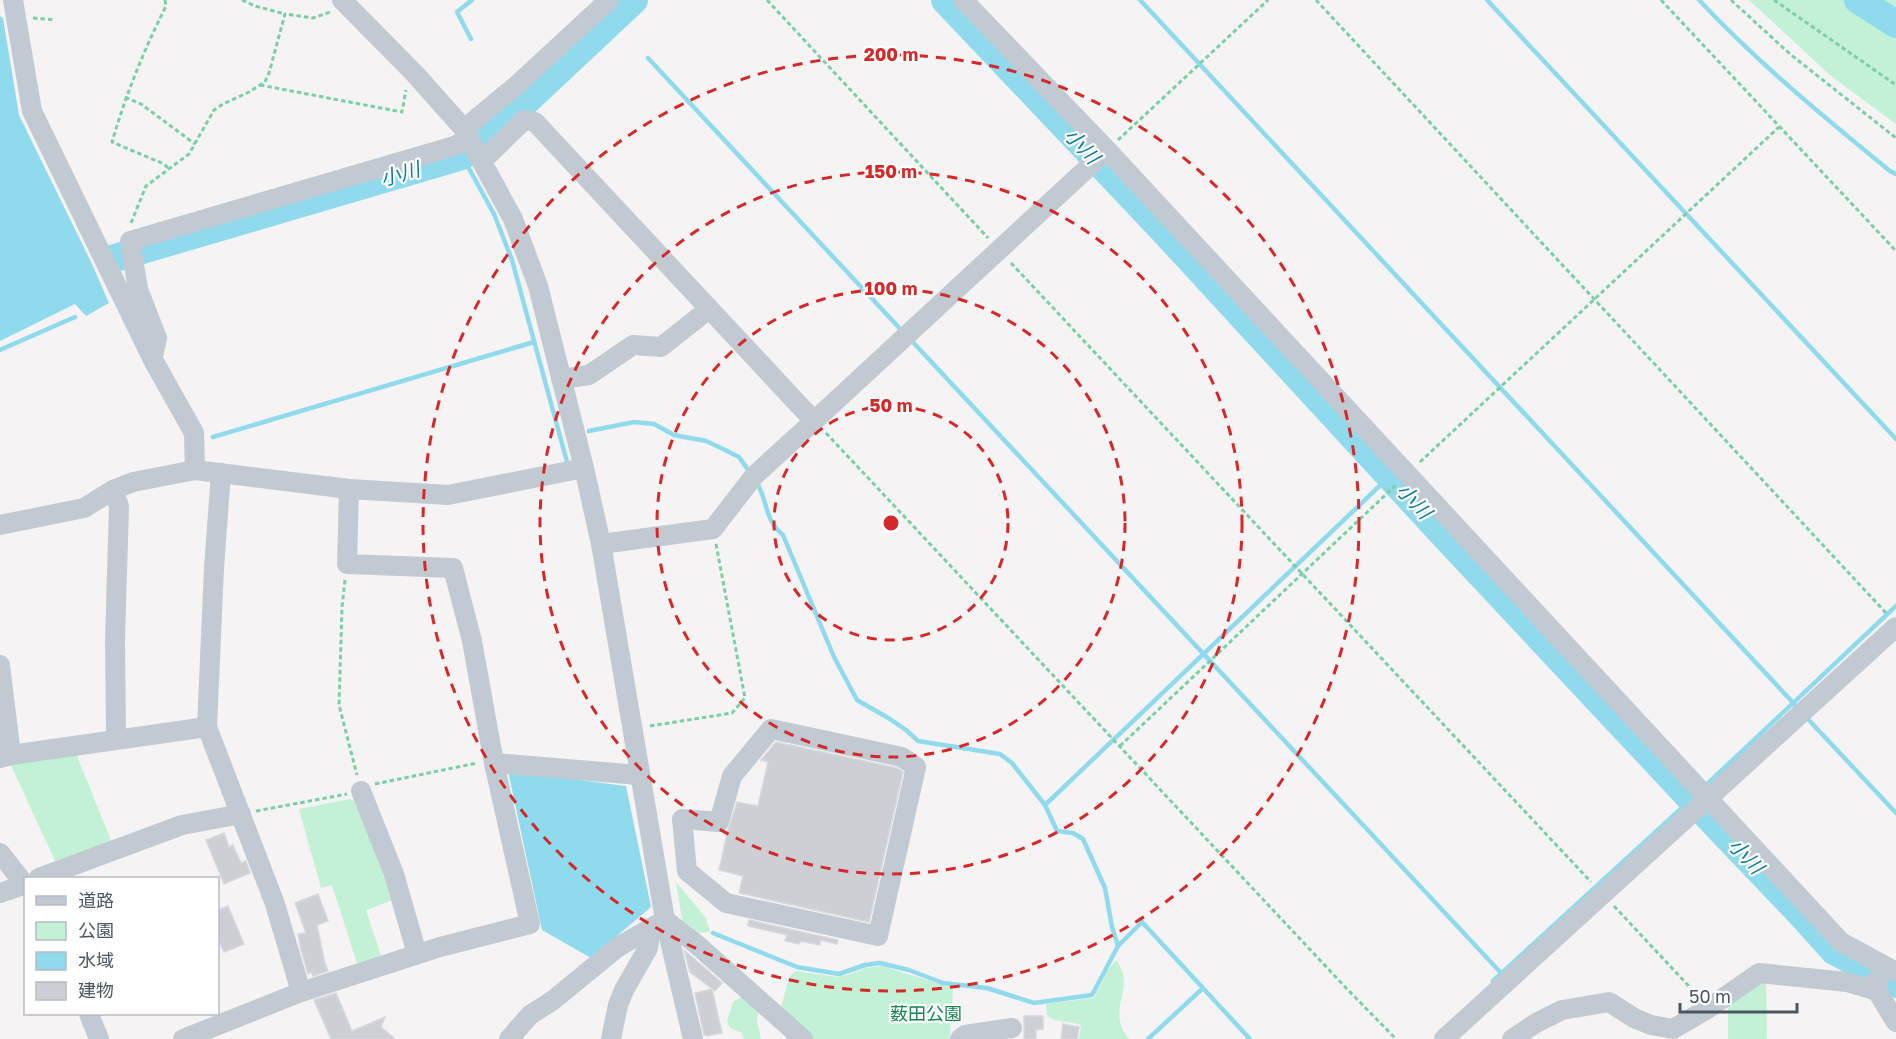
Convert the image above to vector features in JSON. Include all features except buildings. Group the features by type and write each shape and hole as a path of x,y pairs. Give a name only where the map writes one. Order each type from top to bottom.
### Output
{"street":[{"path":"473,145 517,85 609,0"},
{"path":"963,0 1107,150 1841,942 1891,968 1877,991"},
{"path":"343,1 416,74 473,145 513,219 538,286 601,544 651,843 658,924 693,1039"},
{"path":"15,9 32,111 152,358 194,433 195,470"},
{"path":"152,358 157,338 138,289 130,241 294,191 454,146 473,145 524,120 535,122 814,421"},
{"path":"601,544 713,529 754,476 1107,150"},
{"path":"561,379 589,375 633,345 661,347 709,309"},
{"path":"0,525 84,508 112,490 133,482 195,470 349,489 447,495 584,468"},
{"path":"221,473 207,727 275,903 301,992"},
{"path":"183,1039 301,992 440,947 530,924 494,763 472,641 453,568 347,564 349,489"},
{"path":"112,490 119,506 115,640 116,740"},
{"path":"1444,1039 1709,798 1892,621"},
{"path":"0,665 6,757 207,727"},
{"path":"771,729 902,757 916,767 878,936 726,903 687,871 684,839 682,819 719,822 732,776 771,729"},
{"path":"494,763 639,775"},
{"path":"361,791 394,874 417,954"},
{"path":"45,877 182,825 241,814"},
{"path":"651,843 684,839"},
{"path":"0,853 24,878"},
{"path":"0,893 24,885"},
{"path":"509,1039 530,1015 552,1001 618,947 658,924"},
{"path":"611,1039 618,1005 624,990 648,948 658,924"},
{"path":"658,924 695,943 803,1039"},
{"path":"1512,1039 1562,1010 1609,1002 1651,1025 1673,1029 1709,1008 1759,973 1847,982 1877,991 1896,1022"},
{"path":"89,1015 99,1039"},
{"path":"960,1039 965,1035 1012,1028"}],"path":[{"path":"165,0 166,6 150,36 125,97 112,142 164,164 169,169"},
{"path":"242,0 285,14 313,18 330,12 343,1"},
{"path":"767,0 1709,1008"},
{"path":"1107,150 1268,0"},
{"path":"1316,0 1892,621"},
{"path":"1660,0 1896,251"},
{"path":"1731,0 1790,54 1896,138"},
{"path":"1774,0 1896,85"},
{"path":"15,9 55,20"},
{"path":"130,241 129,231 146,186 189,154 214,110 264,82 269,73 285,14"},
{"path":"260,85 402,112 407,81 416,74"},
{"path":"125,97 141,104 195,144"},
{"path":"1120,746 1779,126"},
{"path":"814,421 1396,1039"},
{"path":"633,729 732,713 745,698 713,529"},
{"path":"347,564 342,607 339,705 361,791"},
{"path":"241,814 361,791 378,783 476,763 494,763"}],"green space":[{"path":"1749,0 1896,0 1896,124 1831,76"},
{"path":"75,751 112,843 57,865 9,761"},
{"path":"350,799 357,803 393,900 366,910 381,956 357,963 332,885 321,888 299,809"},
{"path":"676,882 706,918 710,932 699,933 682,920"},
{"path":"1116,960 1122,970 1124,980 1120,1018 1122,1028 1129,1039 1079,1039 1081,1026 1079,1024 1054,1020 1047,1016 1046,1004 1094,998 1108,970"},
{"name":"薮田公園","path":"882,966 953,988 950,1039 813,1039 781,1008 789,977 795,971 838,977 866,968"},
{"path":"1766,977 1767,1039 1728,1039 1728,1000"},
{"path":"741,997 759,1007 757,1021 761,1039 744,1039 742,1033 730,1028 727,1021 733,1002"}],"water":[{"path":"0,16 3,18 19,115 109,303 86,316 75,304 0,341"},
{"path":"508,771 626,786 651,907 591,958 542,930"}],"waterway":[{"path":"471,39 457,12 472,0"},
{"name":"小川","path":"115,258 462,156 488,137 634,0"},
{"name":"小川","path":"945,0 1162,229 1440,531 1834,951 1896,984"},
{"path":"1140,0 1798,708"},
{"path":"1487,0 1896,439"},
{"path":"1699,0 1744,46 1792,89 1896,174"},
{"path":"1858,0 1896,24"},
{"path":"648,58 904,333"},
{"path":"462,156 494,214 512,260 567,462"},
{"path":"0,350 75,317"},
{"path":"910,339 1501,973"},
{"path":"213,437 534,342"},
{"path":"589,431 634,422 654,424 674,435 706,441 739,457 751,474"},
{"path":"1045,805 1390,476"},
{"path":"756,481 772,523 783,535 834,657 857,700 890,719 918,741 1000,754 1012,763 1045,805 1057,831 1073,833 1083,839 1105,888 1118,946"},
{"path":"1703,788 1896,606"},
{"path":"1806,717 1896,813"},
{"path":"1493,981 1697,794"},
{"path":"713,933 797,967 839,974 865,965 880,963 909,970 943,983 987,988 1034,1003 1092,995 1118,946 1142,922 1250,1039"},
{"path":"1148,1039 1202,989"}]}
